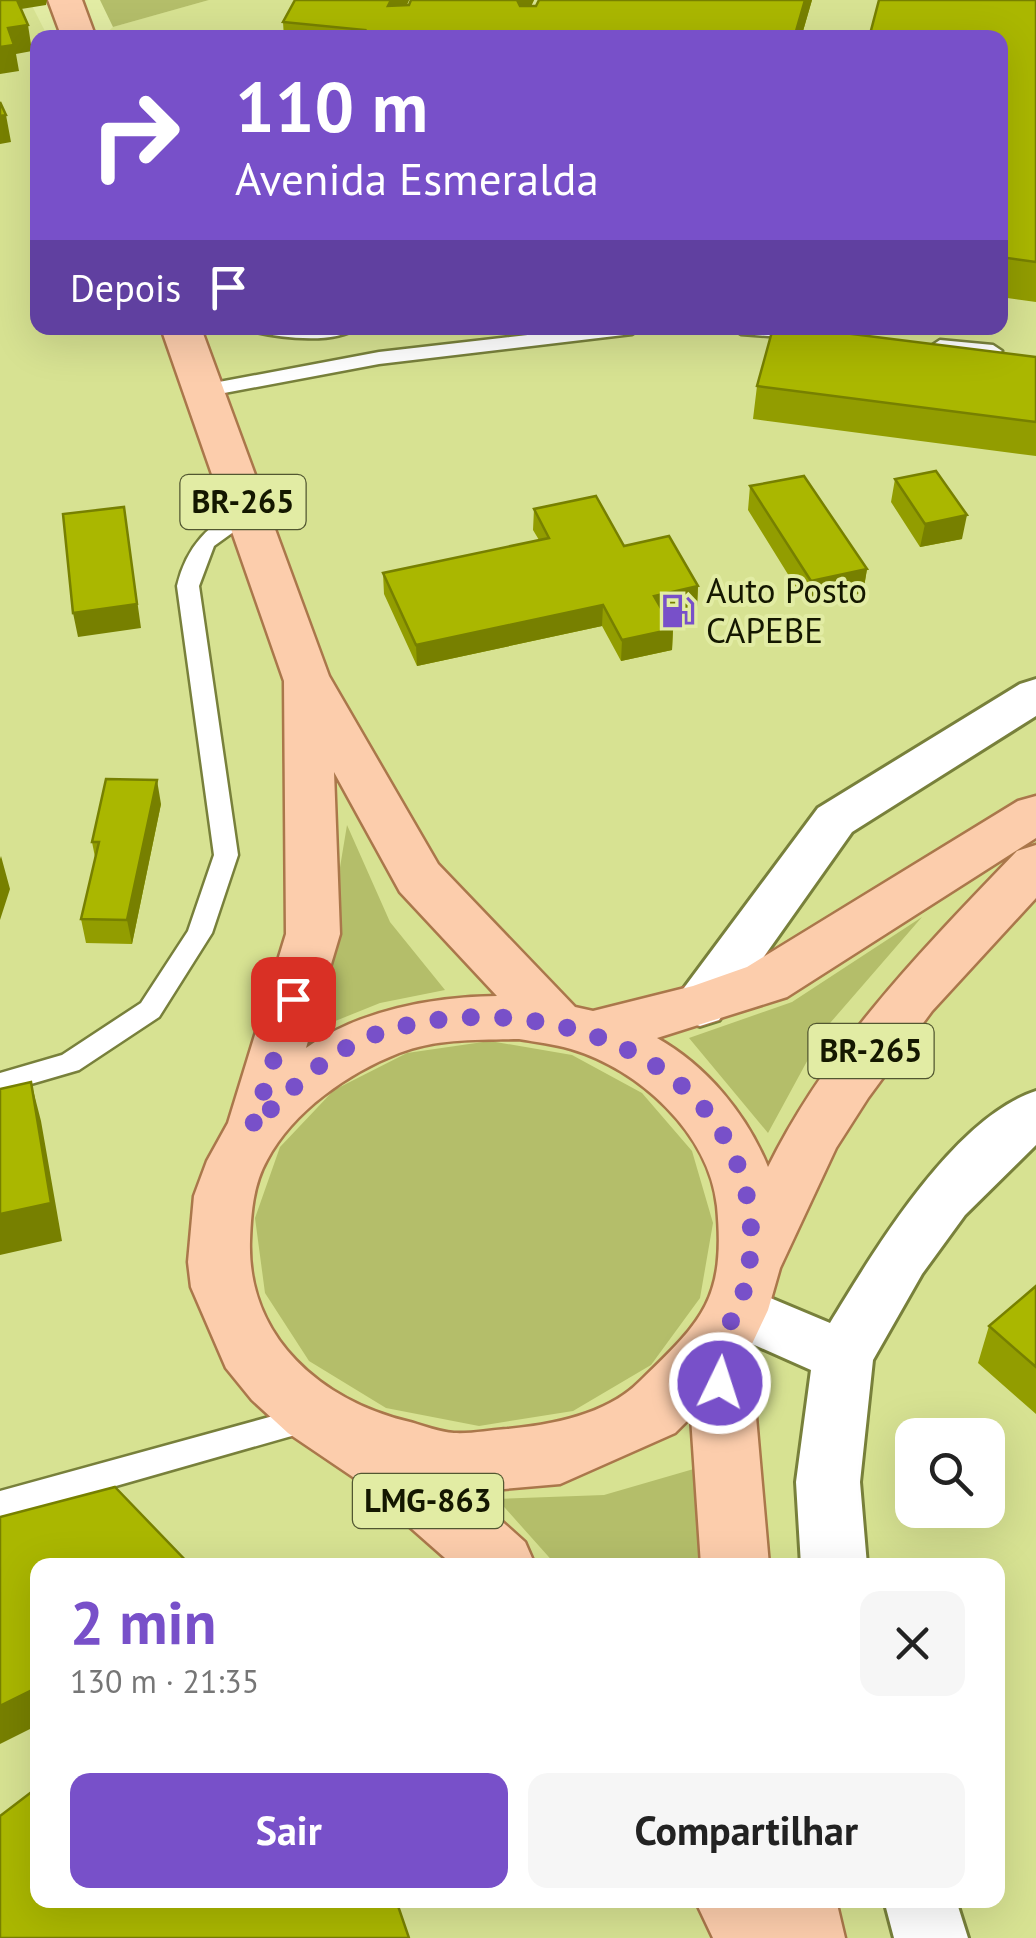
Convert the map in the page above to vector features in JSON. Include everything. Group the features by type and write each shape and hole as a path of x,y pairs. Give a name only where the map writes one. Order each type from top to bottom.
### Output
{"main road":[{"path":"65,0 76,30"},
{"name":"BR-265","path":"184,335 305,676 418,878 574,1027"},
{"name":"BR-265","path":"305,676 313,934 252,1128 220,1200 220,1279 252,1354 336,1428 455,1464 560,1454 652,1413 735,1308 812,1136 848,1082 912,996 1036,864"},
{"path":"252,1128 309,1070 384,1031 469,1015 574,1027 700,1006 767,982 1036,814"},
{"path":"574,1027 650,1062 698,1102 732,1151 749,1208 735,1308 734,1558"},
{"name":"LMG-863","path":"336,1428 493,1558"},
{"path":"737,1908 754,1938"},
{"path":"800,1908 807,1938"}],"street":[{"path":"700,1006 835,820 1036,695"},
{"path":"833,1558 828,1482 842,1356 901,1257 945,1198 1000,1142 1036,1113"},
{"path":"735,1308 842,1356"},
{"path":"922,1908 931,1938"}],"lane":[{"path":"204,391 395,356 573,335"},
{"path":"916,344 993,351"},
{"path":"0,1083 70,1063 150,1010 200,933 226,855 188,586 194,557 209,536 247,515"},
{"path":"0,1505 336,1428"}],"shaded area":[{"path":"0,0 29,0 44,30 30,30 30,335 1008,335 1008,30 110,30 209,0 1036,0 1036,1938 0,1938"},
{"path":"100,0 209,0 113,27"},
{"path":"347,825 390,922 445,990 380,1003 313,1030"},
{"path":"922,917 824,1030 768,1133 689,1038 792,1002"},
{"path":"490,1041 572,1055 642,1093 692,1151 713,1223 700,1298 651,1365 573,1411 479,1426 386,1408 309,1361 265,1293 255,1218 280,1147 334,1090 407,1053"},
{"path":"704,1466 705,1558 550,1558 497,1499 604,1495"}],"building":[{"path":"0,0 17,0 28,25 8,28 14,45 0,47"},
{"path":"295,0 391,0 388,6 409,5 411,0 517,0 520,6 536,6 539,0 805,0 796,30 365,30 283,22"},
{"path":"879,0 1036,0 1036,262 1008,258 1008,30 871,30"},
{"path":"771,335 860,335 1036,357 1036,422 757,386"},
{"path":"936,471 967,515 925,524 895,479"},
{"path":"804,476 867,569 811,581 750,486"},
{"path":"596,496 624,546 669,536 698,586 654,596 673,629 622,640 603,605 416,645 383,573 549,538 534,509"},
{"path":"124,507 137,604 73,613 63,514"},
{"path":"106,779 157,780 127,920 81,919 99,842 92,842"},
{"path":"31,1082 51,1203 0,1214 0,1089"},
{"path":"1036,1286 1036,1367 989,1326"},
{"path":"115,1487 183,1558 30,1558 30,1691 0,1706 0,1517"},
{"path":"30,1793 30,1908 399,1908 409,1938 0,1938 0,1816"}],"place":[{"name":"Auto Posto CAPEBE","path":"678,611"}],"route":[{"path":"293,999 252,1128 309,1070 384,1031 469,1015 555,1022 593,1033 650,1062 698,1102 732,1151 749,1208 749,1268 737,1310 718,1347 720,1383"}]}
